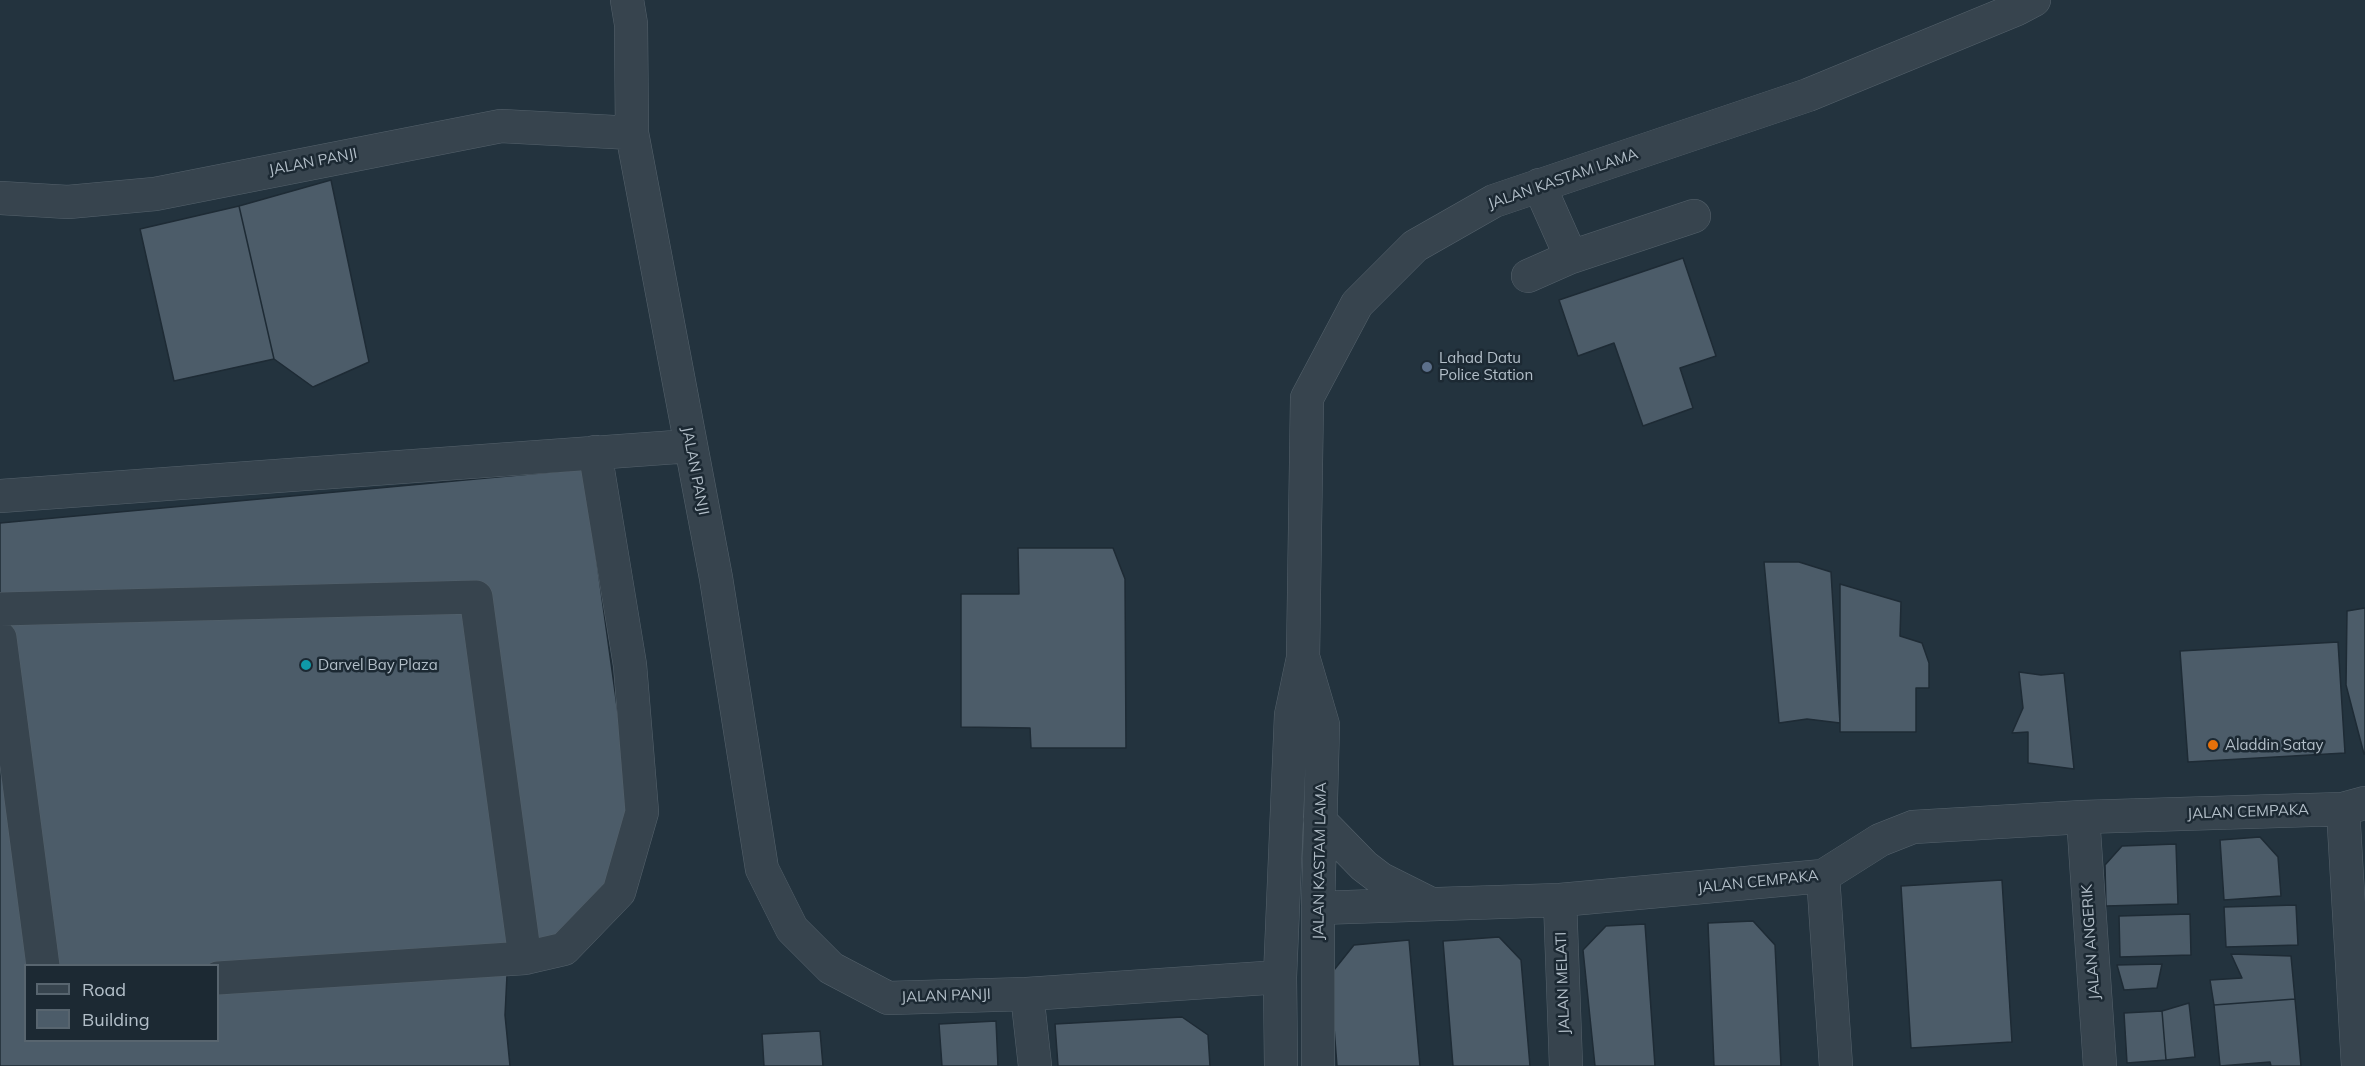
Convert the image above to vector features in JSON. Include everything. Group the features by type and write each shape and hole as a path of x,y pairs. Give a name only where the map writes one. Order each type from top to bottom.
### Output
{"street":[{"path":"627,0 631,24 632,133"},
{"name":"JALAN KASTAM LAMA","path":"1281,1066 1280,977 1291,715 1304,658 1306,398 1358,304 1414,246 1494,201 1808,95 2018,9 2034,0"},
{"name":"JALAN PANJI","path":"0,198 68,202 155,194 501,126 632,133 716,578 762,868 792,929 831,968 888,998 1027,994 1280,977"},
{"path":"1539,185 1571,256"},
{"path":"1528,276 1571,256 1694,216"},
{"path":"0,496 690,446"},
{"path":"219,978 525,958 564,949 619,892 642,812 630,665 595,452"},
{"path":"0,609 476,597 525,958"},
{"path":"0,638 42,964"},
{"name":"JALAN KASTAM LAMA","path":"1304,658 1323,724 1318,908 1318,1066"},
{"path":"2354,806 2358,1066"},
{"name":"JALAN CEMPAKA","path":"1318,908 1560,900 1823,876 1880,840 1913,827 2083,817 2354,806"},
{"name":"JALAN ANGERIK","path":"2083,817 2100,1066"},
{"path":"1320,821 1364,866 1381,879 1431,904"},
{"path":"1823,876 1836,1066"},
{"name":"JALAN MELATI","path":"1560,900 1566,1066"},
{"path":"1027,994 1035,1066"}],"building":[{"path":"331,180 369,362 313,387 274,359 239,206"},
{"path":"239,206 274,359 174,381 140,229"},
{"path":"1683,258 1716,356 1680,368 1693,408 1643,426 1614,343 1578,356 1559,300"},
{"name":"Darvel Bay Plaza","path":"584,469 631,807 613,885 556,951 508,955 505,1015 510,1066 0,1066 0,523"},
{"path":"1018,548 1113,548 1125,579 1126,748 1031,748 1030,728 961,727 961,594 1019,594"},
{"path":"1764,562 1799,562 1831,572 1840,723 1807,719 1779,723"},
{"path":"1840,584 1901,602 1900,636 1922,643 1929,663 1929,688 1916,688 1916,732 1840,732"},
{"path":"2365,608 2364,754 2346,685 2347,611"},
{"path":"2338,642 2345,753 2188,762 2180,651"},
{"path":"2019,672 2041,675 2064,673 2074,769 2028,763 2028,732 2012,733 2023,708"},
{"path":"2260,837 2278,857 2281,896 2224,900 2220,840"},
{"path":"2176,844 2178,904 2106,906 2105,865 2122,846"},
{"path":"2002,880 2012,1042 1911,1048 1901,886"},
{"path":"2296,905 2298,945 2226,947 2224,907"},
{"path":"2190,914 2191,955 2120,957 2119,916"},
{"path":"1753,921 1775,945 1781,1066 1714,1066 1708,923"},
{"path":"1645,924 1655,1066 1595,1066 1583,950 1606,926"},
{"path":"1499,937 1521,960 1530,1066 1453,1066 1443,941"},
{"path":"1409,940 1420,1066 1337,1066 1330,975 1354,945"},
{"path":"2231,954 2291,956 2295,999 2214,1005 2210,980 2242,978"},
{"path":"2162,964 2157,988 2124,990 2117,965"},
{"path":"2295,999 2301,1066 2271,1066 2270,1062 2220,1066 2214,1005"},
{"path":"2189,1003 2195,1057 2166,1060 2162,1011"},
{"path":"2162,1011 2166,1060 2127,1063 2124,1013"},
{"path":"1182,1017 1208,1035 1210,1066 1058,1066 1055,1024"},
{"path":"996,1021 998,1066 942,1066 939,1024"},
{"path":"820,1031 823,1066 764,1066 762,1034"}],"place":[{"name":"Lahad Datu Police Station","path":"1427,367"},
{"name":"Darvel Bay Plaza","path":"306,665"},
{"name":"Aladdin Satay","path":"2213,745"}]}
